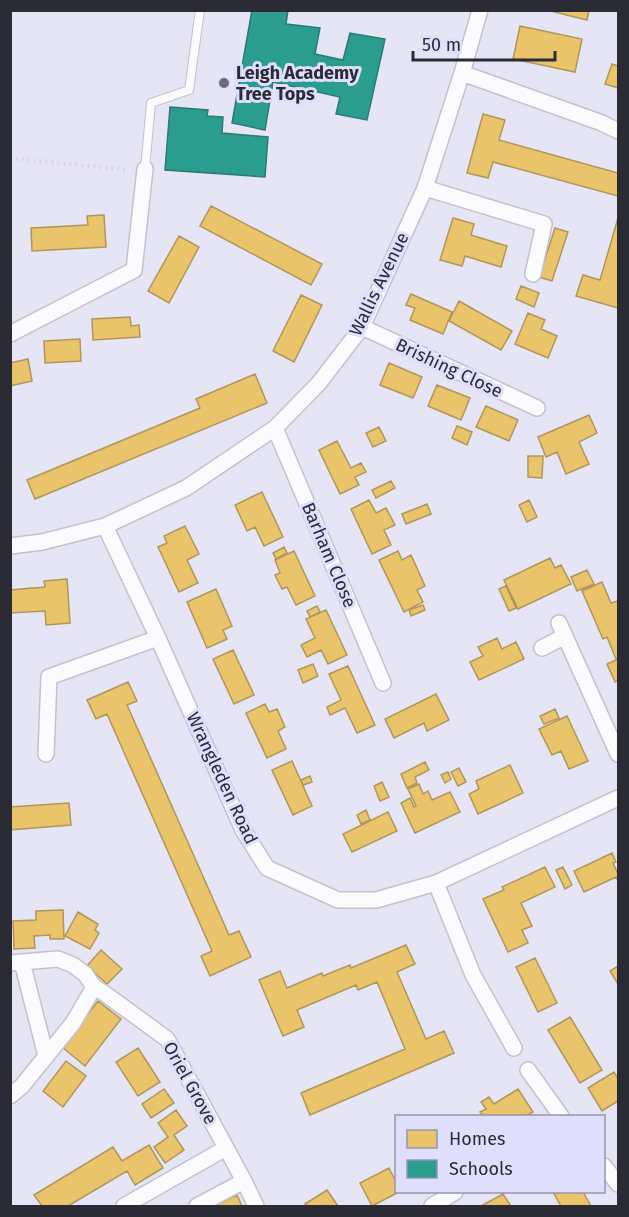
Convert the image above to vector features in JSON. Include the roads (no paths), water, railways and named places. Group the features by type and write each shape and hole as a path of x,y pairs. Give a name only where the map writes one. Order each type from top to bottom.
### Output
{"street":[{"name":"Wallis Avenue","path":"10,546 42,542 105,526 186,488 275,428 319,383 362,327 425,188 480,10"},
{"path":"462,73 602,123 618,131"},
{"path":"10,334 134,270 145,174"},
{"path":"425,188 544,224 533,274"},
{"name":"Brishing Close","path":"362,327 537,408"},
{"name":"Barham Close","path":"275,428 383,683"},
{"name":"Wrangleden Road","path":"105,526 158,638 243,830 267,868 338,900 376,900 436,883 618,798"},
{"path":"542,648 562,630 618,754"},
{"path":"46,753 49,677 158,638"},
{"path":"436,883 473,975 514,1048"},
{"name":"Oriel Grove","path":"16,962 58,959 74,964 94,987 167,1039 256,1206"},
{"path":"16,962 46,1056"},
{"path":"10,1096 73,1023 94,987"},
{"path":"528,1070 560,1115"},
{"path":"124,1206 226,1148"},
{"path":"605,1168 618,1184"},
{"path":"197,1206 244,1181"},
{"path":"432,1206 452,1193"}],"lane":[{"path":"145,174 151,104 189,90 200,10"}],"place":[{"name":"Leigh Academy Tree Tops","path":"224,83"}]}
